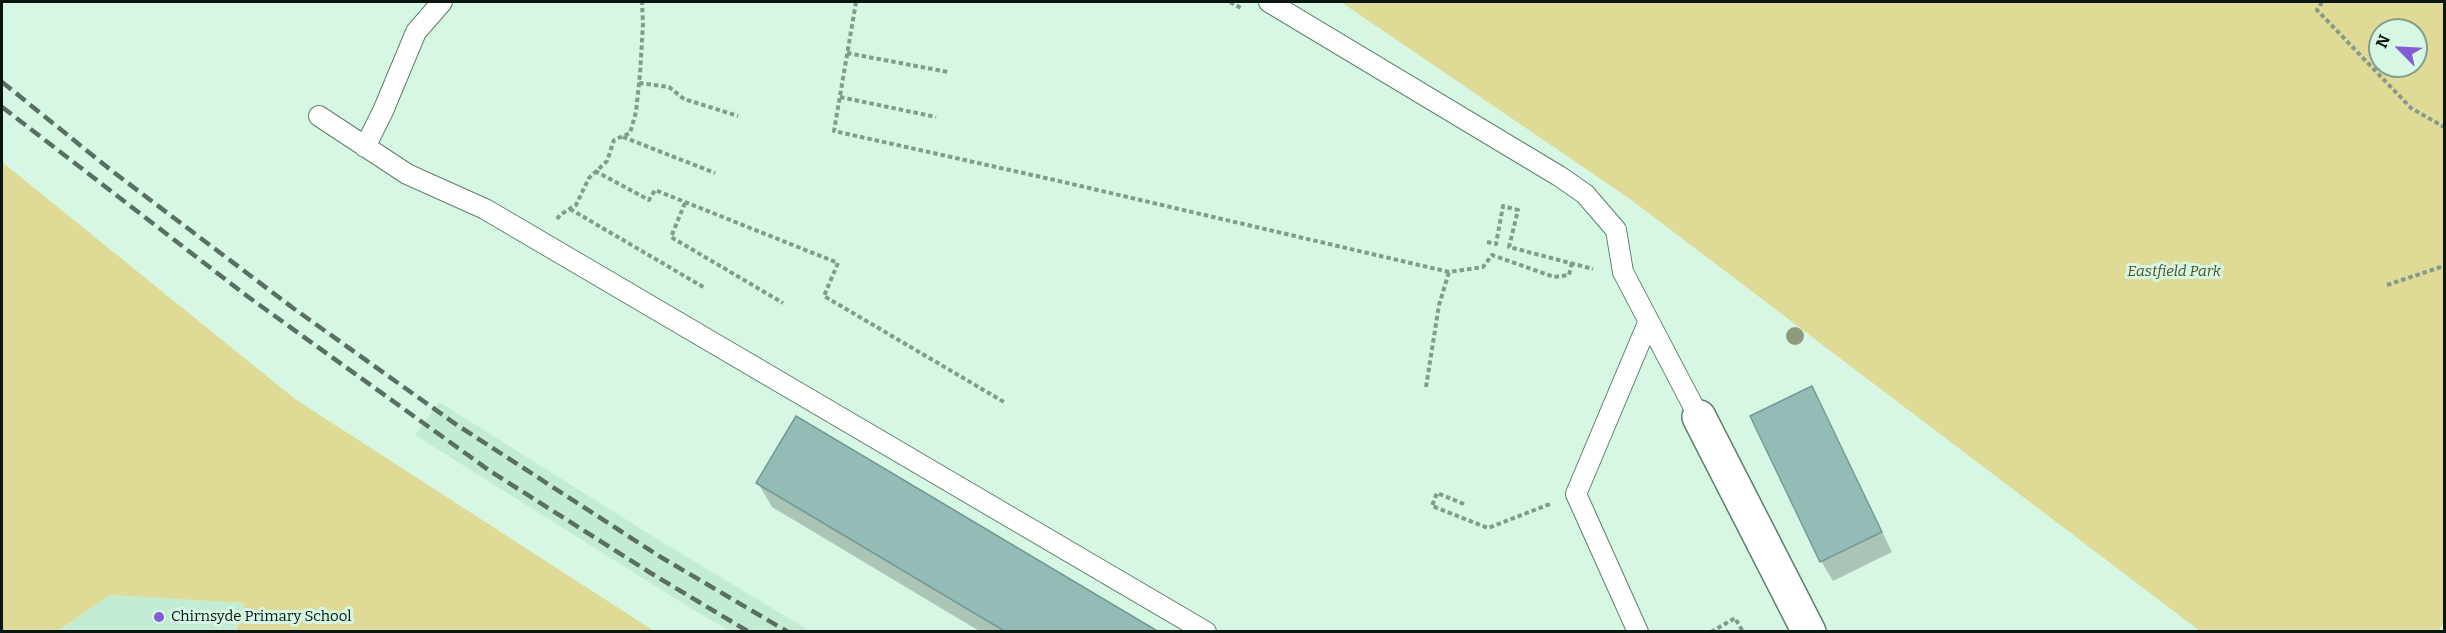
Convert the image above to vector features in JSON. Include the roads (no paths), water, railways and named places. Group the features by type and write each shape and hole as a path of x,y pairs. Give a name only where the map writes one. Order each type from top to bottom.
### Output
{"street":[{"path":"1699,417 1809,632"}],"lane":[{"path":"365,147 382,114 416,32 442,2"},
{"path":"1269,2 1559,176 1585,194 1616,230 1623,272 1699,417"},
{"path":"319,116 407,174 485,209 1206,632"},
{"path":"1638,632 1576,494 1648,323"}],"railway":[{"path":"2,82 112,171 293,308 454,423 659,556 788,632"},
{"path":"2,107 247,296 490,471 649,572 749,632"}],"place":[{"name":"Chirnsyde Primary School","path":"159,617"}],"park label":[{"name":"Eastfield Park","path":"2174,272"}]}
